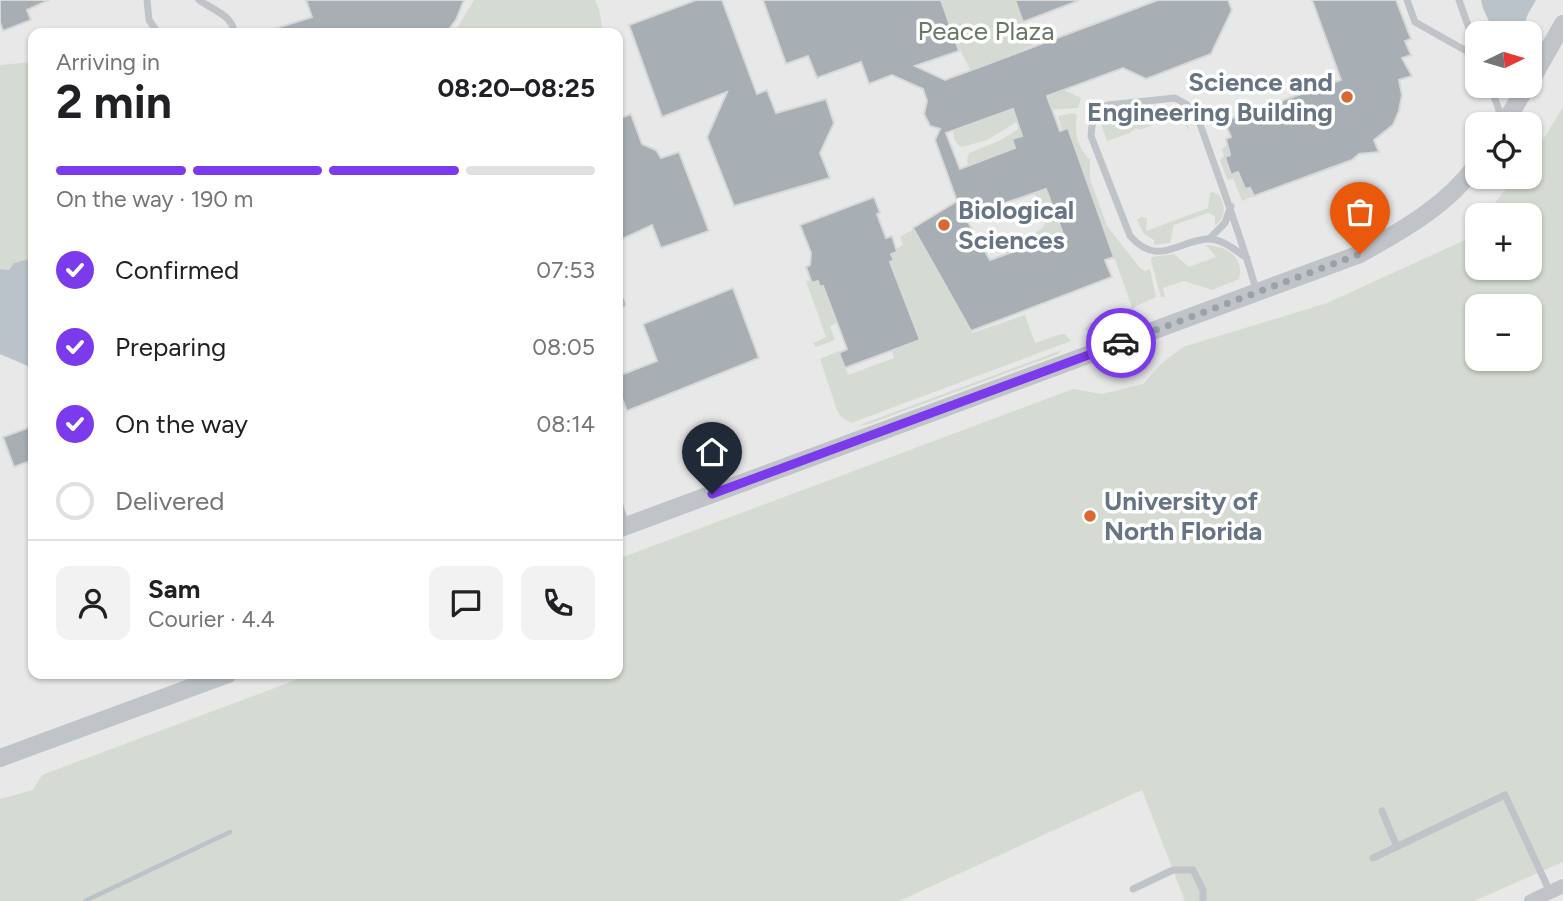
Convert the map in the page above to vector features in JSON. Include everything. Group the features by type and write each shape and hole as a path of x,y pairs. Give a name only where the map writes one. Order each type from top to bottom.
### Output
{"street":[{"path":"1542,60 1563,24"},
{"path":"623,527 1360,254 1393,236 1446,198 1465,177"},
{"path":"0,758 214,679"},
{"path":"1531,901 1557,889"}],"lane":[{"path":"147,0 149,20 155,28"},
{"path":"199,0 226,17 234,28"},
{"path":"1407,0 1415,22 1465,50"},
{"path":"1459,0 1466,21"},
{"path":"1231,206 1226,223 1209,239 1158,252 1148,251 1138,245 1130,236 1091,136 1098,109 1108,105 1175,98 1197,115 1231,206 1257,293"},
{"path":"1209,239 1227,244 1247,258"},
{"path":"1373,858 1505,795 1557,889"},
{"path":"1382,811 1397,847"},
{"path":"1133,889 1173,870 1193,870 1203,890 1203,901"}],"shaded area":[{"name":"University of North Florida","path":"0,0 1563,0 1563,901 0,901"},
{"path":"1481,0 1536,0 1525,21 1489,21"},
{"path":"28,259 28,366 0,354 0,269 9,270 14,263"}],"green space":[{"path":"474,0 595,0 602,28 457,28"},
{"name":"Peace Plaza","path":"941,0 1015,0 1033,45 971,71 958,46"},
{"path":"28,62 28,259 15,263 9,270 0,269 0,65"},
{"path":"1064,90 1081,98 1078,108 1046,110 1020,120 987,140 962,147 955,140 954,123 961,128"},
{"path":"1563,107 1563,862 1474,901 1185,901 1142,790 899,901 0,901 0,799 33,790 42,775 299,679 623,679 623,557 1073,389 1102,394 1143,384 1162,363 1183,347 1327,303 1465,240 1465,280 1542,280 1542,203 1495,203 1506,189 1542,189 1542,141"},
{"path":"1166,108 1182,116 1190,132 1182,118 1175,117 1139,130 1136,128 1130,133 1107,141 1101,124 1110,114 1118,112 1123,115 1120,126 1148,124 1155,109"},
{"path":"1074,113 1077,116 1078,140 1090,160 1090,179 1107,226 1140,268 1145,271 1150,269 1156,297 1136,306 1120,322 1088,334 1085,329 1090,323 1132,307 1068,129 1062,130 1058,116"},
{"path":"1022,127 1022,136 1012,139 1015,148 968,166 969,153 1001,140"},
{"path":"1227,145 1231,155 1225,158 1231,175 1238,172 1245,189 1250,188 1254,196 1242,201 1233,178 1227,179 1220,160 1224,156 1222,149"},
{"path":"1046,189 1063,234 1006,254 1006,246 1013,235 1034,233 1045,224 1043,207 1033,193"},
{"path":"1212,192 1219,195 1223,203 1224,212 1219,223 1215,226 1215,216 1208,213 1174,225 1170,243 1154,245 1154,240 1144,234 1137,220 1141,217 1147,218 1146,231 1208,208"},
{"path":"914,229 972,333 1025,315 1035,343 1061,334 1065,334 1071,341 851,423 841,417 837,410 820,359 839,351 848,375 894,358 892,350 919,340 890,262 893,260 891,254 903,245 900,237"},
{"path":"1206,245 1220,247 1236,258 1240,271 1239,279 1212,290 1184,281 1163,288 1165,297 1161,297 1152,257 1174,254 1189,267 1216,257"},
{"path":"811,280 812,283 818,281 820,286 823,286 837,323 830,326 835,340 816,347 813,343 826,337 806,281"},
{"path":"1062,350 1058,354 869,424 857,426"}],"building":[{"path":"0,0 49,0 27,10 31,20 3,31 0,22"},
{"path":"306,0 464,0 450,28 276,28 312,17"},
{"path":"696,0 722,0 757,94 767,90 776,113 826,99 834,123 820,153 830,178 734,206 707,137 727,92 662,117 629,25"},
{"path":"763,0 941,0 959,51 915,66 945,80 1158,0 1228,0 1232,10 1211,54 1146,79 1123,68 1047,96 1060,131 1068,128 1114,257 1105,260 1112,277 971,331 913,228 957,201 935,140 940,129 930,126 924,114 927,101 923,89 892,75 869,84 861,62 817,78 808,56 786,64","holes":["1013,109 1022,136 1012,139 1015,148 960,169 946,133","1046,189 1063,234 990,260 965,217"]},
{"path":"1015,0 1078,0 1078,1 1023,22"},
{"name":"Science and Engineering Building","path":"1312,0 1396,0 1411,39 1405,41 1411,55 1402,58 1412,76 1399,80 1402,95 1399,111 1393,125 1374,140 1379,152 1359,154 1352,160 1254,196 1250,188 1245,189 1238,172 1231,175 1225,157 1230,155 1226,139 1231,137 1224,121 1341,80"},
{"path":"631,114 642,144 656,150 661,158 679,152 709,231 661,248 652,225 623,239 623,117"},
{"path":"874,197 886,238 892,236 897,252 891,254 894,260 890,262 920,340 845,368 839,353 847,349 823,286 820,287 818,281 812,283 806,267 810,265 811,253 800,225"},
{"path":"733,288 759,358 627,411 623,401 623,374 657,361 643,324"},
{"path":"28,428 28,462 14,467 3,437"}],"waterway":[{"path":"85,901 230,832"}],"way so far":[{"path":"1121,343 1360,254"}],"place":[{"name":"Science and Engineering Building","path":"1347,97"},
{"name":"Biological Sciences","path":"944,225"},
{"name":"University of North Florida","path":"1090,516"}],"route":[{"path":"712,494 1121,343"}]}
